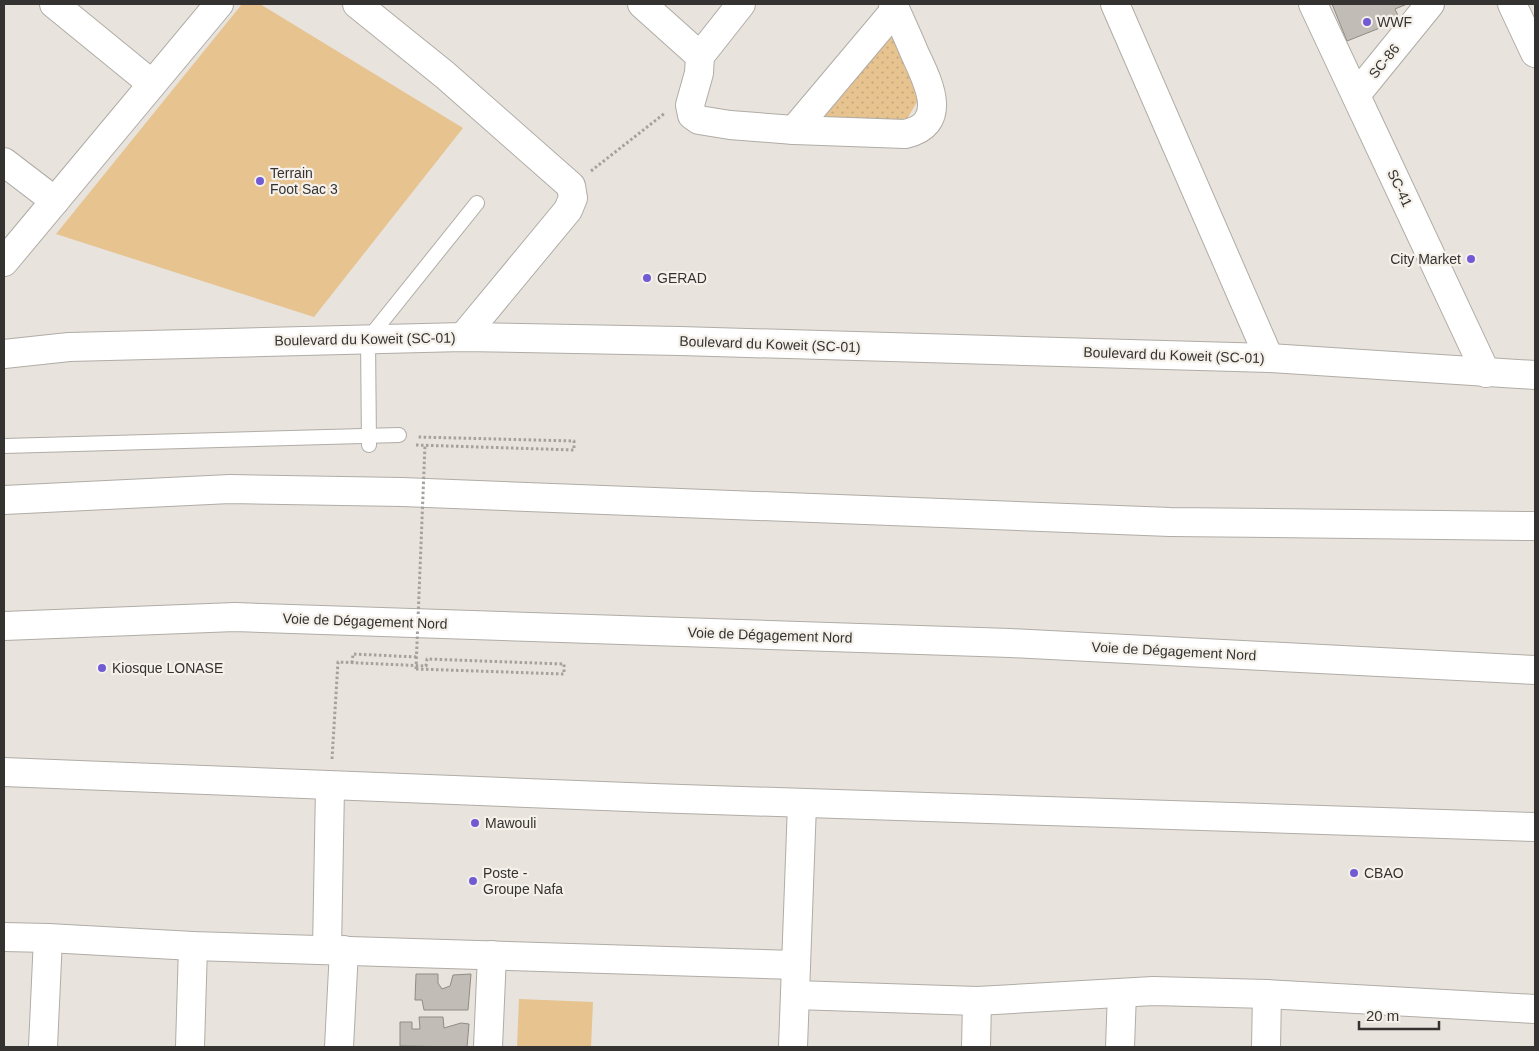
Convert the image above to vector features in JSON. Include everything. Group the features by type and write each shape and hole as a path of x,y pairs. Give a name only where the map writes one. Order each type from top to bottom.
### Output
{"main road":[{"path":"54,4 152,84"},
{"path":"4,262 219,4"},
{"path":"357,4 445,75 571,186 573,198 568,210 463,337"},
{"path":"642,4 700,56"},
{"path":"741,4 700,56 690,105 692,114 699,120 730,125 794,130 905,134 919,129 928,120 932,110 932,93 894,7 794,130"},
{"path":"1115,4 1269,358"},
{"name":"SC-41","path":"1313,4 1486,373"},
{"name":"SC-86","path":"1356,95 1430,4"},
{"path":"1512,4 1535,53"},
{"path":"8,170 55,201"},
{"name":"Boulevard du Koweit (SC-01)","path":"4,354 69,347 463,337 680,341 1269,358 1535,376"},
{"path":"4,500 230,489 383,492 1170,522 1535,526"},
{"name":"Voie de Dégagement Nord","path":"4,626 244,617 1010,643 1535,670"},
{"path":"4,772 330,787 802,804 1535,827"},
{"path":"330,787 339,1047"},
{"path":"793,1047 802,804"},
{"path":"4,938 48,938 193,946 796,965"},
{"path":"43,1047 48,938"},
{"path":"190,1047 193,946"},
{"path":"488,1047 492,955"},
{"path":"795,995 977,1000 1153,990 1267,994 1535,1009"},
{"path":"1120,1047 1122,992"},
{"path":"1266,1047 1267,994"},
{"path":"976,1047 977,1000"}],"lane":[{"path":"373,440 368,339 477,203"},
{"path":"4,446 373,440 399,435"}],"path":[{"path":"571,186 693,90"},
{"path":"330,787 338,662 352,663 426,666 427,659 564,664 564,674 416,669 417,657 425,445 574,450 574,441 433,438"},
{"path":"352,663 352,654 417,657"}],"shaded area":[{"name":"Terrain Foot Sac 3","path":"242,4 260,4 463,128 314,317 56,234"},
{"path":"891,37 902,49 917,86 917,102 907,119 884,126 824,121 822,115 883,39"},
{"path":"519,999 593,1002 591,1047 517,1047"}],"building":[{"name":"WWF","path":"1332,4 1407,4 1395,9 1400,20 1347,41"},
{"path":"416,974 438,974 438,983 442,989 450,986 453,975 471,974 468,1010 424,1010 422,1000 415,1000"},
{"path":"419,1017 443,1017 444,1028 461,1023 469,1024 467,1047 400,1046 400,1022 412,1022 412,1029 420,1029"}],"place":[{"name":"WWF","path":"1367,22"},
{"name":"Terrain Foot Sac 3","path":"260,181"},
{"name":"City Market","path":"1471,259"},
{"name":"GERAD","path":"647,278"},
{"name":"Kiosque LONASE","path":"102,668"},
{"name":"Mawouli","path":"475,823"},
{"name":"CBAO","path":"1354,873"},
{"name":"Poste - Groupe Nafa","path":"473,881"}]}
